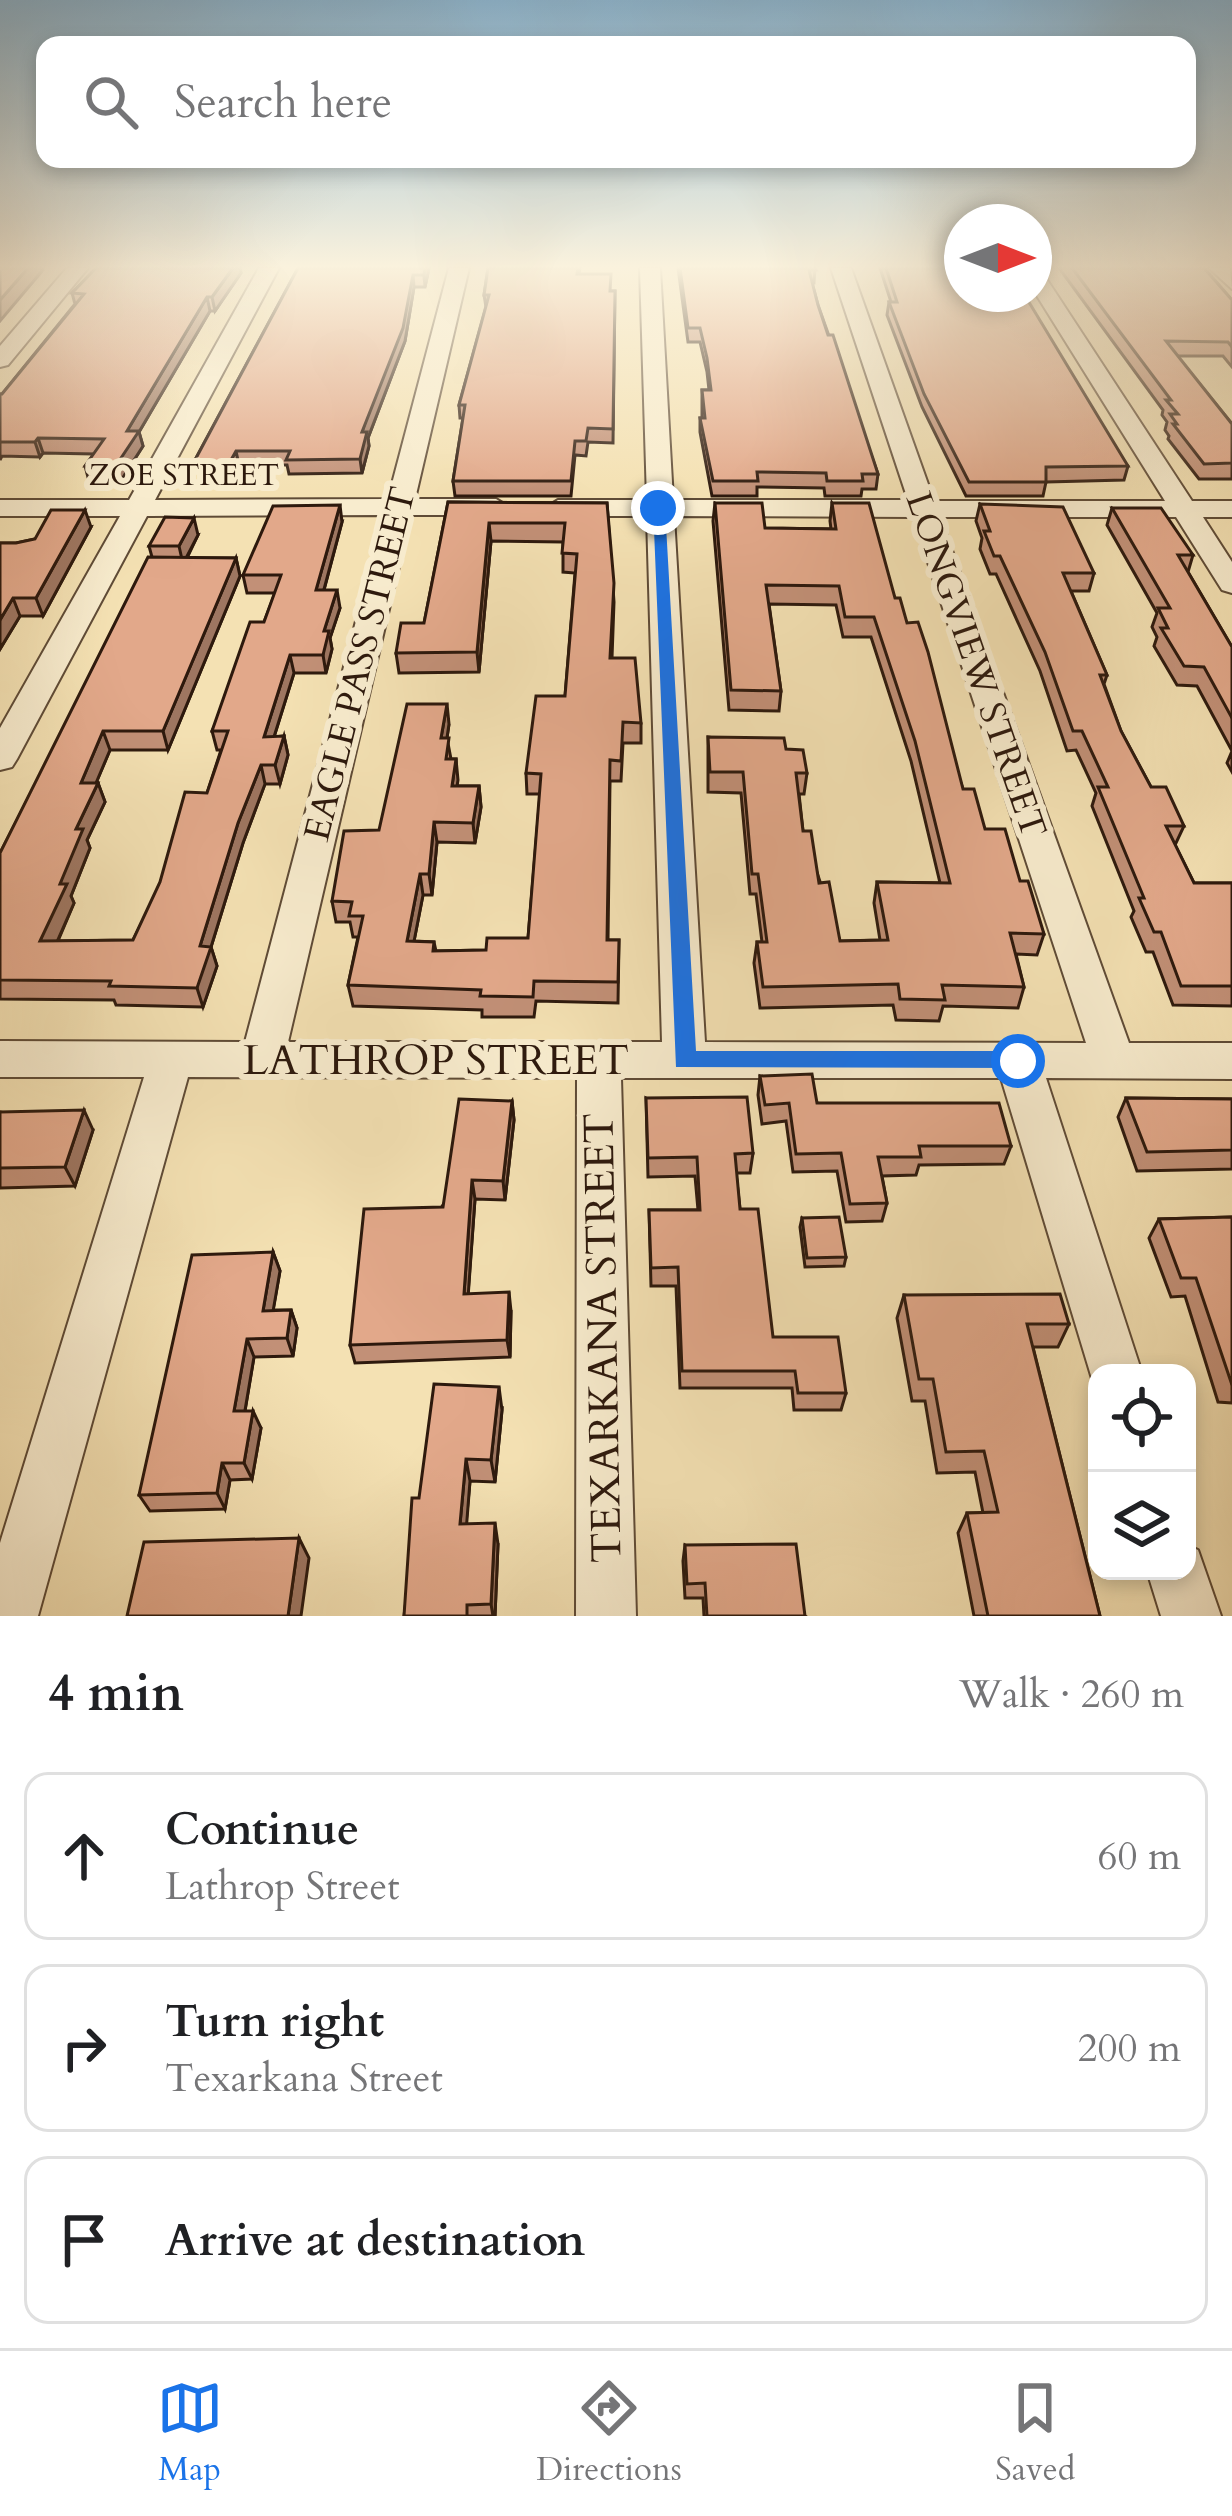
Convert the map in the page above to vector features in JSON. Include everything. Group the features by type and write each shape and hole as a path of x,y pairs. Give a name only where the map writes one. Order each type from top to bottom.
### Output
{"street":[{"path":"0,759 228,343"},
{"name":"EAGLE PASS STREET","path":"262,1059 440,343"},
{"path":"653,343 684,1060"},
{"name":"LONGVIEW STREET","path":"866,343 1114,1061"},
{"path":"1078,343 1232,584"},
{"name":"ZOE STREET","path":"0,508 1232,508"},
{"name":"LATHROP STREET","path":"0,1059 1232,1061"},
{"path":"8,1616 170,1059"},
{"name":"TEXARKANA STREET","path":"599,1060 607,1616"},
{"path":"1018,1061 1112,1364"},
{"path":"1180,1580 1191,1616"}],"building":[{"path":"43,343 179,343 127,431 139,431 115,467 85,466 104,439 0,442 2,394"},
{"path":"258,343 397,343 362,432 367,432 360,459 286,460 290,451 236,451 226,469 199,469 204,460 195,460"},
{"path":"476,343 614,343 613,429 588,428 586,441 575,441 571,481 453,481 465,405 459,405"},
{"path":"704,343 836,343 878,474 862,474 863,481 827,481 826,473 757,472 758,481 713,481 700,418 705,418 702,390 711,390"},
{"path":"905,343 1054,343 1128,466 1046,467 1046,482 969,482 924,394"},
{"path":"1129,343 1168,343 1232,424 1232,463 1204,464 1173,424 1177,424 1170,414 1178,414 1166,400 1171,400"},
{"path":"448,502 607,503 614,583 610,658 635,658 641,723 623,722 621,761 610,760 607,940 619,940 618,982 534,981 533,997 480,996 481,990 348,985 363,916 349,916 352,902 332,901 344,831 379,830 407,704 447,704 441,738 449,738 446,759 456,759 452,786 479,786 473,823 434,822 429,874 420,874 407,941 434,942 433,951 486,950 487,938 528,938 541,774 526,773 536,696 565,696 577,554 562,553 565,523 489,523 477,652 396,653 401,623 424,623"},
{"path":"715,503 762,503 765,528 836,529 832,503 869,503 895,598 900,598 907,623 918,622 928,652 963,789 974,789 985,829 1005,829 1020,881 1028,881 1044,934 1010,933 1024,987 942,985 945,1000 900,999 898,984 763,987 757,942 767,942 758,874 752,874 743,772 710,772 708,737 784,738 786,749 803,750 807,773 796,773 803,831 811,831 819,883 829,882 840,941 888,940 877,882 950,883 915,741 874,617 845,617 839,586 766,585 781,691 731,690"},
{"path":"980,504 1063,507 1094,573 1063,573 1107,675 1100,675 1121,731 1151,787 1166,787 1184,826 1166,826 1194,883 1232,883 1232,986 1181,986 1161,932 1154,932 1139,898 1144,898 1098,787 1108,787 1082,731 1073,731 1045,652 1000,556 994,556"},
{"path":"340,505 316,590 337,590 324,631 329,631 323,655 290,655 264,737 284,736 275,765 261,765 238,823 200,946 211,947 197,988 0,980 0,853 148,557 236,558 163,731 103,731 81,783 98,783 76,829 83,829 60,884 67,884 40,941 133,940 160,882 185,792 207,793 228,731 212,731 250,622 264,622 281,575 243,575 273,506"},
{"path":"1112,508 1161,508 1193,555 1178,555 1232,647 1232,718 1204,667 1184,666 1161,628 1168,628 1158,608 1170,608"},
{"path":"51,510 85,510 36,598 13,598 0,620 0,543 35,539"},
{"path":"165,517 194,518 179,546 149,546"},
{"path":"812,1074 817,1103 999,1103 1011,1146 919,1146 921,1157 878,1157 887,1203 850,1204 841,1153 796,1154 789,1103 765,1105 760,1076"},
{"path":"747,1097 753,1153 735,1154 740,1209 758,1209 773,1337 838,1337 846,1393 798,1393 795,1371 682,1371 678,1267 651,1268 649,1210 700,1210 697,1157 648,1158 646,1098"},
{"path":"1126,1098 1232,1099 1232,1150 1147,1152"},
{"path":"459,1099 512,1101 503,1181 472,1180 464,1294 509,1292 507,1340 350,1345 364,1209 443,1207"},
{"path":"84,1110 65,1167 0,1168 0,1112"},
{"path":"839,1217 846,1257 807,1258 802,1218"},
{"path":"1232,1217 1232,1385 1196,1278 1181,1278 1159,1219"},
{"path":"273,1252 263,1311 291,1310 287,1338 247,1339 234,1411 253,1411 244,1463 222,1463 217,1493 139,1495 192,1255"},
{"path":"1060,1294 1069,1324 1027,1324 1100,1616 988,1616 967,1513 998,1512 984,1451 946,1452 933,1379 919,1379 904,1295"},
{"path":"434,1384 499,1387 491,1460 466,1459 460,1524 495,1523 491,1604 467,1605 467,1616 404,1616 412,1498 419,1498"},
{"path":"299,1538 288,1616 127,1616 144,1542"},
{"path":"796,1544 805,1616 707,1616 705,1583 687,1584 685,1545"}],"route":[{"path":"658,508 684,1060 1018,1061"}]}
